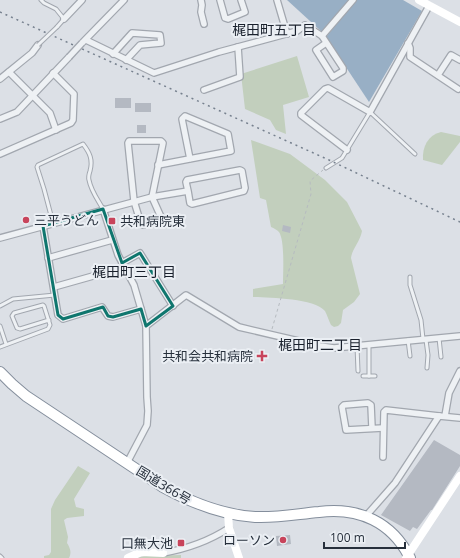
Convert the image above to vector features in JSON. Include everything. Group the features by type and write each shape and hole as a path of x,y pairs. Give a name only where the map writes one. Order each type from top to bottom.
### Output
{"highway":[{"name":"国道366号","path":"0,372 26,396 163,487 186,500 228,513 256,517 287,517 336,511 351,512 366,516 389,529 398,539 408,557"}],"main road":[{"path":"419,0 460,22"},
{"path":"408,557 460,476"},
{"path":"228,513 229,528 239,558"},
{"path":"128,558 141,552 163,553"}],"street":[{"path":"64,19 82,0"},
{"path":"0,119 17,112 124,0"},
{"path":"201,0 201,12 204,24"},
{"path":"220,0 225,18 228,19 245,12 241,0"},
{"path":"277,0 287,34"},
{"path":"322,36 353,0"},
{"path":"347,150 301,115 301,113 325,89 328,88 370,112 429,6"},
{"path":"84,41 154,73 219,52 297,31 305,25 322,36 326,42 343,68 343,71 333,77 316,50 326,42"},
{"path":"112,54 132,34 160,35 161,43 140,45 126,60"},
{"path":"408,42 410,57 458,89"},
{"path":"0,79 32,53 38,45"},
{"path":"204,90 240,77 238,47"},
{"path":"438,75 450,55 460,60"},
{"path":"9,72 50,113 56,130"},
{"path":"0,154 72,124 74,94 53,73"},
{"path":"158,165 190,159 231,151 228,134 185,116 182,119 190,159"},
{"path":"129,141 161,141 163,143 158,165 152,197 161,220 143,225 141,224 134,201 129,141"},
{"path":"240,170 242,171 246,188 244,191 192,204 190,203 188,191 187,180 240,170"},
{"path":"0,238 134,201 188,191"},
{"path":"103,209 118,255 134,285 146,326 147,425 127,462"},
{"path":"43,226 58,315 63,319 102,307 108,316 113,318 141,309"},
{"path":"48,258 112,240"},
{"path":"54,287 123,265 140,253 172,306"},
{"path":"146,326 186,295 239,327 271,333 320,346 334,348 424,338 460,336"},
{"path":"445,416 449,393 460,371"},
{"path":"372,428 370,405 368,403 344,404 342,407 346,430 384,428"},
{"path":"383,456 384,412 386,410 460,418"},
{"path":"366,516 395,483 439,416"},
{"path":"163,553 211,539 229,528"}],"lane":[{"path":"38,45 64,19 56,10 41,0"},
{"path":"326,168 342,158 370,112 415,154"},
{"path":"53,223 37,167 38,165 83,144 90,152 91,158 92,165 88,177 103,209"},
{"path":"410,277 410,285 421,320 428,355 427,368"},
{"path":"0,306 13,299 55,295"},
{"path":"0,347 50,327 48,320 43,305 14,313 12,315 17,328 20,330 48,320"},
{"path":"0,326 6,344"},
{"path":"438,337 440,357"},
{"path":"408,340 410,356"},
{"path":"369,345 369,376"},
{"path":"357,346 358,372"},
{"path":"363,376 375,376"}],"path":[{"path":"271,333 311,194 310,181 326,168"}],"highlighted area":[{"path":"103,209 122,263 140,253 173,306 146,326 141,309 113,317 108,316 103,307 63,319 58,315 43,226"}],"green space":[{"path":"297,56 309,97 283,105 286,134 276,130 270,120 245,109 241,74"},
{"path":"441,132 460,136 460,142 442,165 423,160 427,142 433,136"},
{"path":"251,140 290,154 325,180 347,202 362,231 351,258 360,294 354,302 343,310 341,323 338,326 334,327 331,325 325,311 312,303 280,298 253,297 253,289 283,284 283,257 281,236 279,232 271,227 266,200 260,198"},
{"path":"78,466 90,473 74,499 76,507 84,509 84,516 67,518 64,520 70,556 69,558 44,558 44,556 49,555 51,552 51,509 55,500"},
{"path":"181,555 181,558 137,558 144,556"}],"water":[{"path":"287,0 351,0 322,32"},
{"path":"356,0 403,0 422,11 369,102 326,37"}],"building":[{"path":"115,98 131,98 131,108 115,108"},
{"path":"135,103 151,103 151,112 135,112"},
{"path":"137,125 146,125 146,133 137,133"},
{"name":"三平うどん","path":"29,217 30,223 24,224 23,218"},
{"path":"283,225 291,227 290,233 282,231"},
{"path":"434,440 460,455 460,466 432,510 417,529 413,527 410,531 381,515"},
{"name":"ローソン","path":"290,535 291,544 277,546 276,536"}],"railway":[{"path":"0,12 329,160 460,222"}],"place":[{"name":"三平うどん","path":"26,220"},
{"name":"共和病院東","path":"112,221"},
{"name":"共和会共和病院","path":"262,356"},
{"name":"ローソン","path":"283,540"},
{"name":"口無大池","path":"181,543"}],"district":[{"name":"梶田町五丁目","path":"274,30"},
{"name":"梶田町三丁目","path":"134,272"},
{"name":"梶田町二丁目","path":"320,345"}]}
